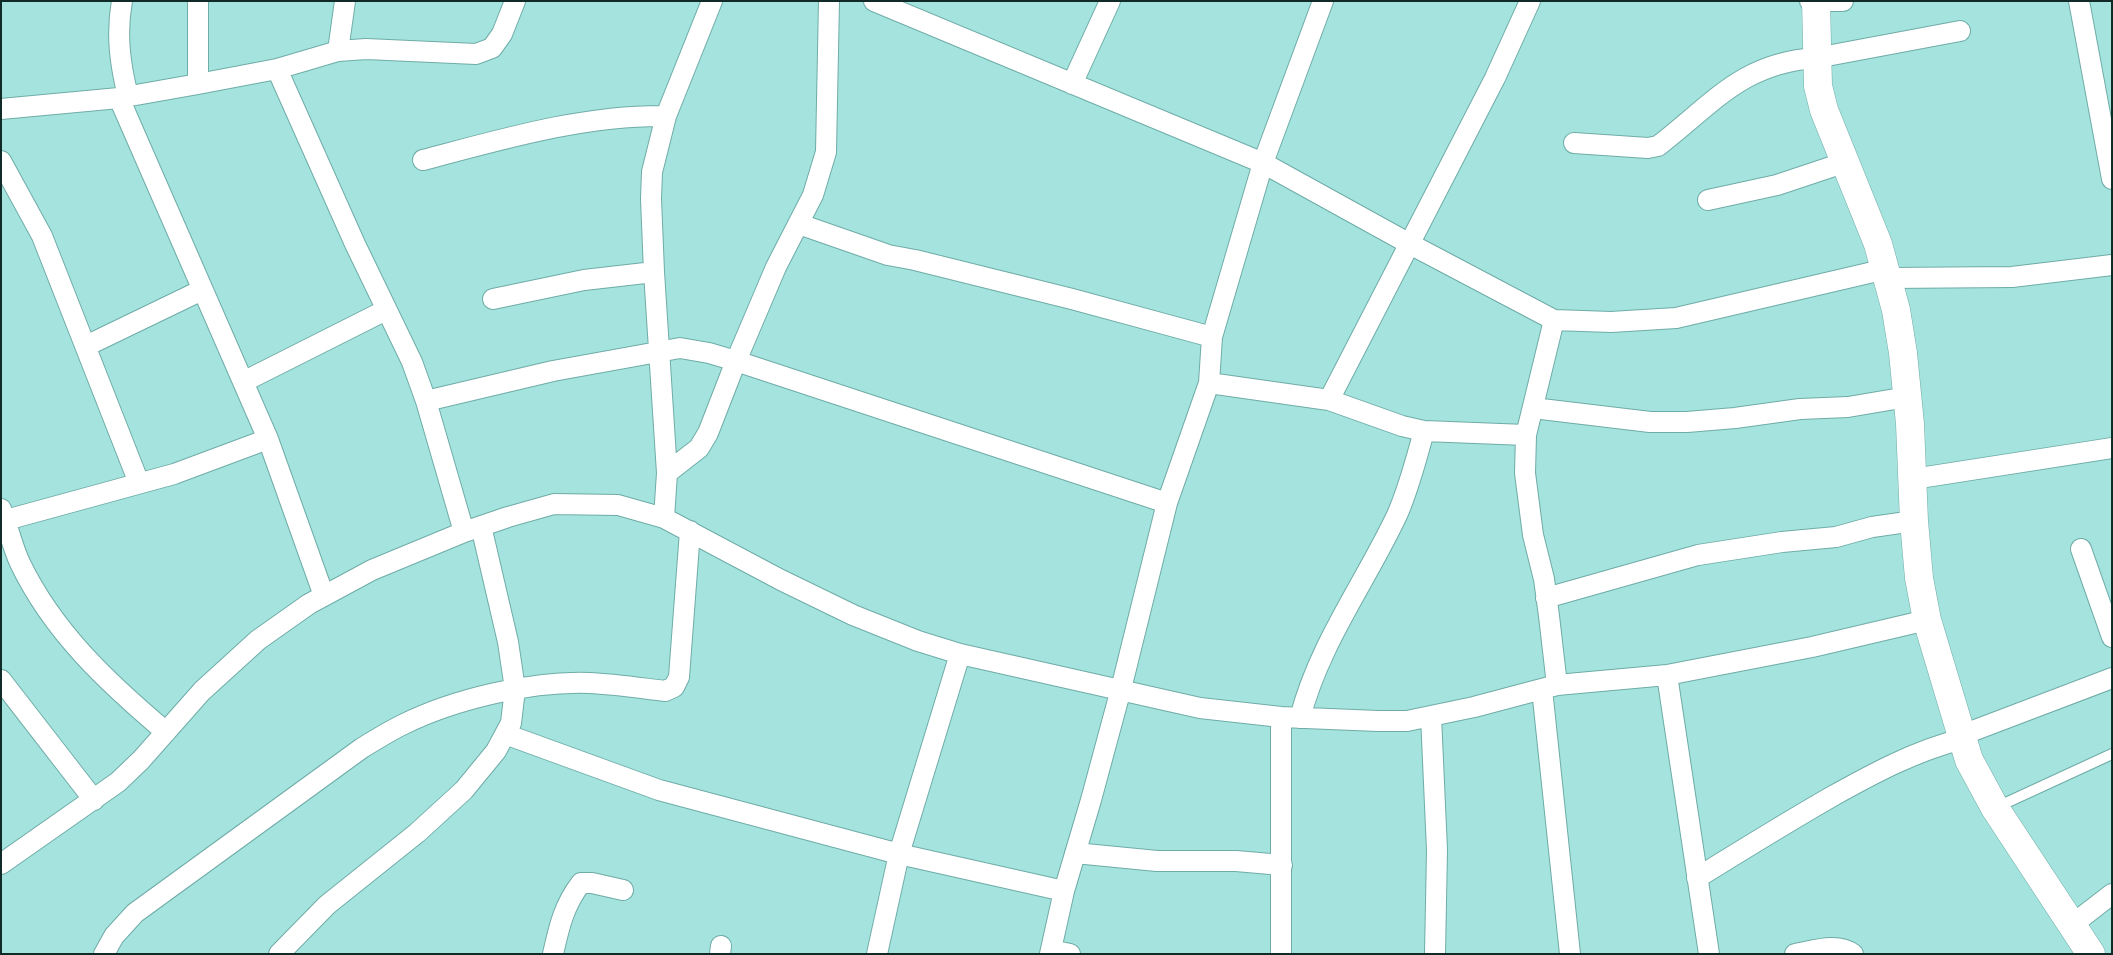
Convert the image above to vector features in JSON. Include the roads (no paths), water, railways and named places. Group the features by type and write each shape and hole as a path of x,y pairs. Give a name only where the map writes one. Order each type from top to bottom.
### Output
{"street":[{"path":"122,1 118,34 123,97 202,290 268,439 324,596"},
{"path":"198,1 198,84"},
{"path":"338,51 345,1"},
{"path":"1,109 123,97 277,69 338,51 366,49 476,54 492,48 502,34 515,1"},
{"path":"664,518 667,473 654,272 651,199 652,172 666,116 712,1"},
{"path":"667,473 699,448 708,433 776,267 813,195 826,152 828,1"},
{"path":"874,1 915,9 1072,84 1263,163 1408,243 1554,320 1611,322 1676,318 1887,274 2012,277 2112,265"},
{"path":"1072,84 1110,1"},
{"path":"1329,400 1408,243 1495,78 1530,1"},
{"path":"1810,1 1842,1"},
{"path":"1816,1 1818,86 1824,110 1878,244 1887,274 1903,353 1919,578 1927,620 1969,760 1995,808 2091,954"},
{"path":"2079,1 2112,179"},
{"path":"1057,952 1064,891 1121,689 1167,503 1209,382 1212,338 1263,163 1321,2"},
{"path":"1574,143 1648,148 1658,146 1732,85 1754,73 1796,59 1816,58 1960,31"},
{"path":"277,69 386,310 412,362 473,529 508,642 516,689 511,723 496,751 464,790 417,833 327,905 279,954"},
{"path":"423,160 588,120 666,116"},
{"path":"1,161 42,236 139,483"},
{"path":"1708,200 1777,185 1846,162"},
{"path":"799,224 888,255 1072,298 1212,338"},
{"path":"493,299 584,280 654,272"},
{"path":"86,346 202,290"},
{"path":"243,382 386,310"},
{"path":"1554,320 1526,435 1525,473 1546,598 1549,687 1570,954"},
{"path":"426,401 553,370 680,348 709,353 736,361 1167,503"},
{"path":"1209,382 1329,400 1402,426 1424,431 1526,435"},
{"path":"1533,408 1650,422 1688,422 1800,409 1848,408 1907,397"},
{"path":"1281,954 1282,865 1291,717 1352,596 1397,515 1406,494 1424,431"},
{"path":"166,732 104,678 58,626 36,594 19,561 4,515 139,483 201,465 268,439"},
{"path":"1913,479 2112,448"},
{"path":"1,864 118,782 202,691 258,640 309,604 372,570 473,529 554,504 618,504 664,518 781,580 853,615 918,641 960,654 1200,708 1291,717 1378,722 1408,721 1549,687 1667,675 1812,647 1927,620"},
{"path":"1546,598 1698,555 1774,543 1821,539 1872,527 1914,521"},
{"path":"104,954 114,936 135,913 362,748 402,725 439,711 516,689 554,684 590,683 665,691 674,687 679,677 690,531"},
{"path":"2081,549 2112,637"},
{"path":"877,954 899,854 960,654"},
{"path":"1667,675 1709,954"},
{"path":"1697,878 1778,827 1895,762 2112,678"},
{"path":"1,680 94,800"},
{"path":"1431,716 1437,850 1435,954"},
{"path":"505,734 659,790 899,854 1064,891"},
{"path":"1076,853 1157,861 1236,861 1282,865"},
{"path":"553,954 562,915 580,883 592,883 622,890"},
{"path":"2073,924 2112,894"},
{"path":"1795,954 1834,947 1848,950 1853,954"}],"lane":[{"path":"1995,808 2112,754"}]}
